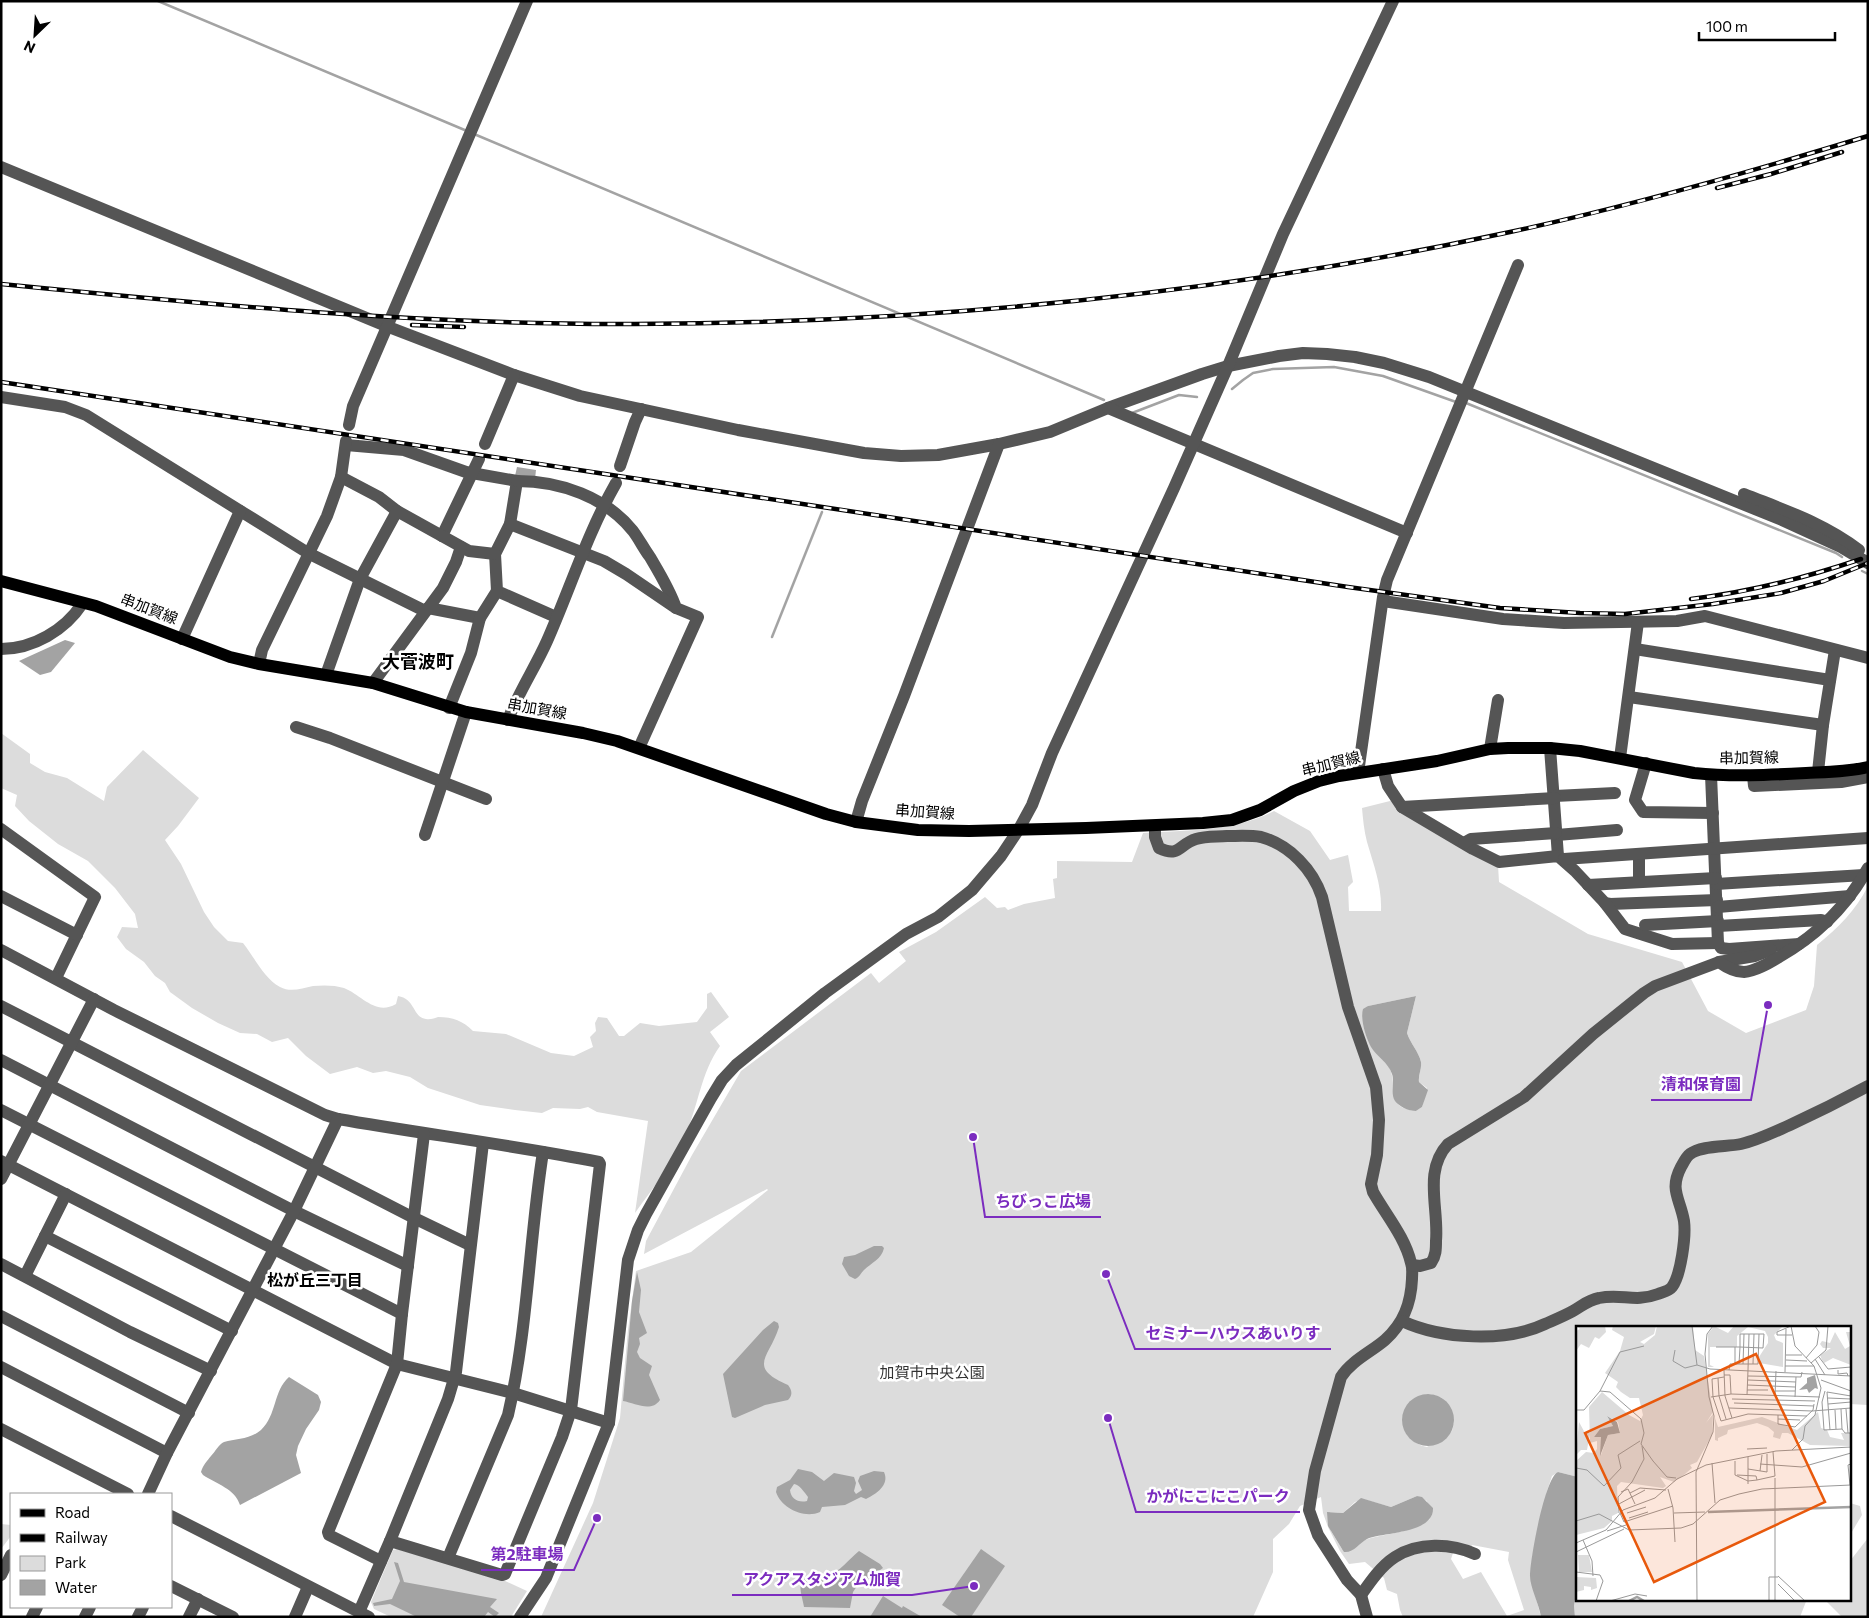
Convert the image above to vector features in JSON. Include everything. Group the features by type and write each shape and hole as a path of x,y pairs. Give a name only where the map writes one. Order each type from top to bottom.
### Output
{"main road":[{"name":"串加賀線","path":"1,581 82,604 96,606 182,639 259,664 373,683 449,708 589,735 639,748 826,814 856,822 918,830 969,831 1155,826 1232,820 1260,810 1294,791 1320,781 1490,750 1550,748 1620,758 1711,775 1753,776 1849,771 1868,767"}],"street":[{"path":"349,425 353,406 386,326 527,1"},
{"path":"520,1617 546,1578 609,1423 628,1260 638,1230 722,1080 736,1065 825,993 906,934 938,916 972,890 1001,856 1019,829 1032,806 1052,754 1174,488 1228,366 1283,234 1393,1"},
{"path":"1,167 386,326 514,375 580,396 738,430 864,453 901,456 938,455 1000,444 1050,432 1108,408 1228,366 1303,353 1327,354 1384,362 1466,391 1773,517 1841,547 1868,563"},
{"path":"1358,773 1383,600 1388,580 1518,265"},
{"path":"485,444 514,375"},
{"path":"1,397 65,407 86,415 308,552 360,579 426,610 480,618"},
{"path":"1108,408 1407,533"},
{"path":"620,466 641,409"},
{"path":"259,664 262,650 327,516 341,477 346,443 404,450 472,473 517,482 562,486 604,504 633,530 671,593 676,608"},
{"path":"856,822 862,801 1000,444"},
{"path":"442,536 479,459"},
{"path":"341,477 461,547 469,551 495,554"},
{"path":"449,708 470,653 480,618 497,591 495,554 510,524 517,482"},
{"path":"508,720 540,657 582,552 604,504 616,484"},
{"path":"1744,494 1826,528 1859,550"},
{"path":"182,639 240,511"},
{"path":"326,675 360,579 397,511"},
{"path":"510,524 604,561 676,608 698,617 639,748"},
{"path":"373,683 442,588 456,562 461,547"},
{"path":"497,591 556,617"},
{"path":"1383,600 1503,619 1564,622 1638,622 1677,621 1705,616 1868,658"},
{"path":"1,649 28,645 47,636 69,621 82,604"},
{"path":"1620,758 1638,622"},
{"path":"1634,650 1830,680"},
{"path":"1818,772 1823,725 1835,650"},
{"path":"1629,697 1823,725"},
{"path":"1490,750 1498,700"},
{"path":"425,835 466,712"},
{"path":"296,727 330,738 486,799"},
{"path":"1550,748 1555,797 1556,834 1561,858 1605,903 1625,929 1672,944 1718,943"},
{"path":"1646,763 1635,800 1643,812 1713,814"},
{"path":"1383,769 1388,786 1402,807 1499,862 1868,838"},
{"path":"1711,775 1718,904 1718,943 1721,948 1729,949 1800,944"},
{"path":"1753,776 1754,786 1841,782 1868,777"},
{"path":"1402,807 1615,793"},
{"path":"1155,826 1155,837 1159,848 1174,852 1194,839 1206,837 1253,836 1262,838 1286,849 1313,876 1328,918 1348,1007 1376,1087 1379,1126 1377,1155 1371,1184 1373,1192 1404,1242 1412,1265 1411,1294 1402,1322 1385,1340 1347,1369 1341,1377 1315,1471 1310,1510 1315,1529 1348,1580 1361,1595 1367,1617"},
{"path":"1,829 94,895 94,900 56,978"},
{"path":"1464,843 1471,839 1617,830"},
{"path":"1639,854 1639,882"},
{"path":"1588,885 1716,881 1866,871"},
{"path":"1719,962 1728,968 1743,972 1770,963 1789,952 1827,922 1850,896 1866,871"},
{"path":"1,896 77,935"},
{"path":"1605,903 1718,904 1850,896"},
{"path":"1644,925 1821,920 1827,922"},
{"path":"1412,1265 1420,1266 1431,1263 1436,1252 1437,1234 1433,1179 1434,1170 1442,1151 1448,1144 1524,1097 1592,1034 1655,986 1719,962 1755,956 1770,951 1777,945"},
{"path":"1,950 325,1115 424,1134 599,1162 571,1410 562,1437 505,1574 502,1575 390,1541"},
{"path":"1,1179 5,1163 29,1125 94,999"},
{"path":"1,1006 470,1245"},
{"path":"1,1060 294,1211 408,1266"},
{"path":"1402,1322 1431,1332 1486,1336 1505,1334 1526,1331 1543,1325 1574,1311 1588,1301 1598,1298 1611,1296 1636,1299 1664,1292 1671,1288 1674,1282 1684,1239 1684,1222 1675,1184 1680,1170 1689,1155 1696,1151 1739,1145 1760,1139 1821,1111 1868,1086"},
{"path":"1,1110 402,1314"},
{"path":"148,1493 294,1211 338,1118"},
{"path":"381,1561 329,1535 328,1532 398,1364 402,1314 424,1134"},
{"path":"172,1517 364,1614 381,1561 448,1399 454,1378 459,1351 483,1143"},
{"path":"448,1558 508,1415 525,1316 532,1238 543,1152"},
{"path":"5,1163 398,1364 513,1393 609,1423"},
{"path":"25,1276 66,1194"},
{"path":"45,1236 232,1331"},
{"path":"1,1264 130,1332 211,1371"},
{"path":"1,1316 189,1413"},
{"path":"1,1367 167,1454"},
{"path":"1,1429 126,1493"},
{"path":"1361,1595 1395,1557 1410,1550 1423,1547 1449,1546 1463,1548 1475,1554"},
{"path":"1,1575 10,1557"},
{"path":"172,1586 233,1617"},
{"path":"295,1617 308,1587"},
{"path":"189,1617 198,1599"}],"green space":[{"path":"1,733 30,754 30,763 45,772 67,778 104,801 107,787 143,750 199,798 165,840 181,864 204,912 214,927 228,941 243,943 269,978 284,989 296,990 321,985 337,986 351,991 369,1003 382,1008 396,1004 398,996 408,1001 422,1018 432,1019 438,1017 453,1019 461,1022 473,1031 506,1034 551,1053 574,1056 593,1047 590,1037 596,1031 595,1023 598,1017 607,1018 619,1036 624,1036 640,1023 659,1026 697,1022 707,1008 707,994 711,992 729,1017 710,1032 720,1046 708,1067 685,1136 669,1166 635,1213 648,1121 597,1112 588,1107 580,1109 553,1108 542,1113 480,1105 428,1088 410,1077 386,1071 373,1073 357,1067 330,1074 306,1056 288,1038 272,1042 257,1034 240,1033 192,1008 170,992 165,983 155,976 144,962 126,949 117,937 122,927 138,928 135,914 115,888 88,861 58,844 29,821 15,806 17,795 1,788"},
{"name":"加賀市中央公園","path":"1394,800 1498,865 1499,882 1588,934 1682,962 1708,1011 1746,1033 1806,1010 1814,986 1817,945 1846,918 1868,886 1868,1405 1852,1404 1852,1326 1576,1326 1576,1476 1558,1472 1552,1476 1547,1491 1530,1575 1541,1617 1403,1617 1397,1594 1387,1590 1384,1578 1365,1562 1349,1564 1340,1551 1328,1527 1323,1513 1321,1497 1300,1506 1289,1524 1273,1539 1273,1572 1253,1617 541,1617 593,1503 620,1418 628,1330 636,1271 691,1252 768,1190 644,1254 646,1241 692,1155 741,1071 871,973 879,983 906,961 899,952 936,932 985,897 997,908 1005,907 1008,910 1024,904 1055,898 1053,879 1057,878 1057,861 1132,862 1143,833 1210,829 1243,823 1274,811 1310,831 1330,860 1348,855 1353,882 1348,887 1349,911 1381,911 1379,885 1364,825 1362,808","holes":["1416,996 1407,1033 1421,1062 1419,1082 1427,1088 1422,1107 1416,1111 1406,1109 1396,1101 1392,1074 1384,1060 1370,1044 1365,1032 1363,1019 1368,1006","1431,1394 1442,1398 1454,1423 1452,1431 1427,1447 1416,1443 1408,1436 1404,1428 1403,1419 1405,1410 1410,1402","1417,1496 1427,1501 1430,1519 1416,1527 1371,1538 1342,1549 1331,1531 1330,1512 1343,1513 1355,1502 1363,1499 1391,1507","1472,1545 1509,1552 1508,1560 1524,1610 1507,1616 1481,1572 1463,1579 1451,1559 1453,1553 1469,1557"]},
{"path":"1852,1504 1860,1506 1862,1515 1852,1532"},
{"path":"1,1524 10,1525 10,1537 1,1549"},
{"path":"1868,1538 1868,1615 1865,1617 1842,1617 1825,1600 1852,1600 1852,1558"},
{"path":"397,1549 503,1580 527,1591 511,1617 391,1617 374,1609 371,1602 393,1550"},
{"path":"1576,1592 1576,1600 1807,1600 1800,1617 1575,1617"}],"water":[{"path":"517,467 536,470 535,479 515,476"},
{"path":"65,640 75,643 51,672 40,675 19,661"},
{"path":"1416,996 1407,1033 1421,1062 1419,1082 1428,1090 1422,1107 1416,1111 1404,1108 1395,1101 1392,1074 1388,1066 1373,1051 1369,1043 1362,1013 1363,1009 1368,1006"},
{"path":"874,1246 882,1246 884,1248 879,1258 857,1278 849,1276 842,1264 844,1257 855,1255"},
{"path":"637,1272 641,1290 639,1312 647,1333 639,1338 640,1344 637,1352 640,1358 652,1366 649,1375 660,1400 648,1407 623,1401 632,1301"},
{"path":"774,1321 778,1323 779,1327 764,1360 764,1367 775,1379 788,1385 791,1396 788,1400 765,1405 735,1418 732,1417 723,1374 763,1330"},
{"path":"289,1377 318,1395 321,1402 319,1410 306,1429 298,1446 296,1455 301,1473 240,1505 238,1499 230,1491 201,1472 207,1461 222,1443 248,1437 261,1430 270,1417 280,1389"},
{"path":"1423,1394 1433,1394 1447,1401 1454,1415 1454,1425 1447,1439 1433,1446 1423,1446 1413,1442 1406,1435 1402,1425 1402,1415 1406,1405 1413,1398"},
{"path":"798,1469 812,1472 824,1481 834,1473 854,1477 856,1483 854,1491 856,1494 862,1490 858,1481 860,1476 874,1471 884,1472 885,1477 884,1485 881,1489 866,1499 861,1497 845,1505 822,1507 820,1512 814,1514 794,1511 779,1498 776,1492 777,1487 790,1480","holes":["796,1484 808,1497 807,1501 798,1501 793,1498 790,1490"]},
{"path":"1558,1472 1576,1476 1575,1617 1541,1617 1530,1580 1535,1537 1543,1503 1553,1477"},
{"path":"1417,1496 1422,1497 1433,1508 1431,1517 1425,1523 1406,1531 1367,1539 1351,1551 1344,1552 1328,1526 1327,1512 1343,1513 1361,1498 1391,1507"},
{"path":"981,1549 1005,1566 971,1617 960,1617 942,1605"},
{"path":"859,1551 880,1564 883,1568 857,1586 853,1592 850,1608 804,1607 800,1588 803,1580 809,1577 832,1574"},
{"path":"394,1562 398,1563 404,1582 497,1599 490,1607 499,1613 495,1617 488,1612 484,1617 417,1617 390,1604 374,1606 373,1603 392,1599 400,1581"},
{"path":"883,1596 902,1608 903,1606 922,1617 870,1617"}],"waterway":[{"path":"158,1 467,131"},
{"path":"474,134 1104,400"},
{"path":"1232,389 1253,373 1273,369 1334,367 1383,376 1456,402"},
{"path":"1132,413 1179,395 1197,397"},
{"path":"1466,403 1842,557"},
{"path":"772,637 822,512"},
{"path":"1862,571 1868,574"}],"railway":[{"path":"1,284 238,306 476,321 635,324 745,322 965,311 1185,288 1402,254 1510,232 1645,200 1868,136"},
{"path":"1717,188 1842,152"},
{"path":"412,325 464,327"},
{"path":"1,382 1348,587 1500,608 1625,614 1713,604 1781,593 1824,581 1868,563"},
{"path":"1691,599 1777,584 1861,559"}],"place":[{"name":"清和保育園","path":"1768,1005"},
{"name":"ちびっこ広場","path":"973,1137"},
{"name":"セミナーハウスあいりす","path":"1106,1274"},
{"name":"かがにこにこパーク","path":"1108,1418"},
{"name":"第2駐車場","path":"597,1518"},
{"name":"アクアスタジアム加賀","path":"974,1586"}],"district":[{"name":"大菅波町","path":"418,662"},
{"name":"松が丘三丁目","path":"315,1280"}]}
